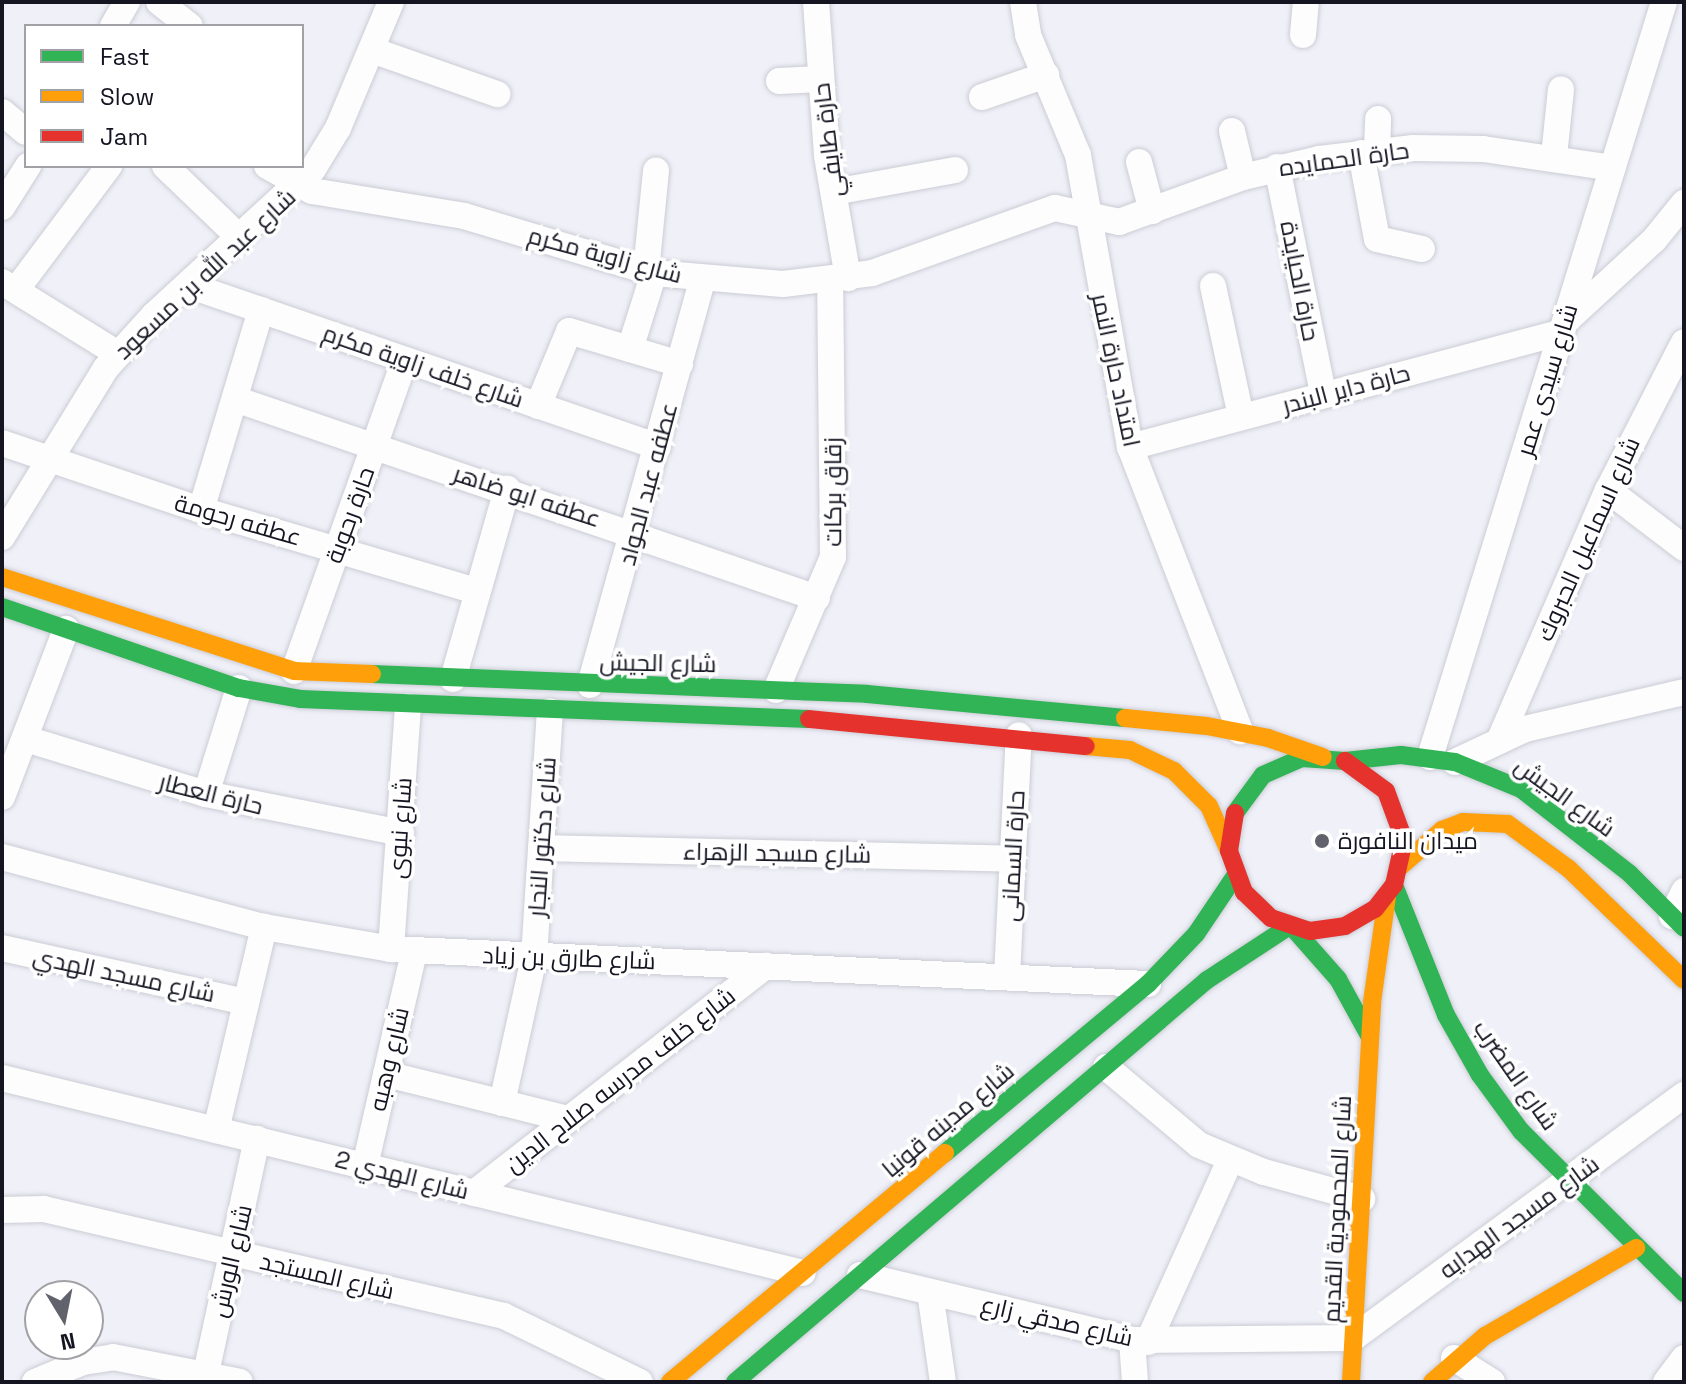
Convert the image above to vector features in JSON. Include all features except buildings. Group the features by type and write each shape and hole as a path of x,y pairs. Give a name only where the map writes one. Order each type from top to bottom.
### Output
{"main road":[{"name":"شارع الجيش","path":"2,577 207,647 294,671 776,690 1240,731 1323,757"},
{"path":"2,607 239,688 300,699 408,707 838,720 1019,735 1130,750 1153,758 1174,771 1209,806 1229,851 1235,876 1256,907 1291,927 1338,979 1371,1038"},
{"path":"671,715 675,687"},
{"path":"735,1382 1216,973 1291,927 1345,926 1390,890 1401,866 1404,840 1386,791 1345,761 1323,757 1281,764 1263,775 1236,809 1229,851"},
{"name":"شارع الجيش","path":"1345,761 1442,760 1521,789 1630,874 1678,922"},
{"path":"1401,866 1442,830 1463,822 1508,824 1568,868 1684,980"},
{"name":"شارع مدينه قونيا","path":"670,1382 1148,984 1196,934 1235,876"},
{"name":"شارع المحمودية القديم","path":"1351,1382 1371,1038 1390,890"},
{"name":"شارع المضرب","path":"1390,890 1446,1015 1480,1075 1521,1131 1684,1293"},
{"path":"1432,1382 1454,1358 1636,1248"}],"street":[{"path":"114,24 127,2"},
{"path":"159,2 187,24"},
{"name":"شارع عبد الله بن مسعود","path":"2,537 46,461 118,354 239,237 298,187 338,128 391,2"},
{"name":"حارة طايفي","path":"816,2 839,280"},
{"name":"امتداد حارة النمر","path":"1023,2 1024,22 1078,155 1085,214 1130,447 1240,731"},
{"path":"1303,35 1306,2"},
{"name":"شارع سيدى عمر","path":"1442,760 1563,327 1664,2"},
{"path":"372,50 497,94"},
{"path":"982,97 1046,75"},
{"path":"779,81 821,79"},
{"path":"1554,156 1561,89"},
{"path":"2,112 24,130"},
{"path":"1378,119 1369,152 1377,239 1422,249"},
{"path":"1232,131 1243,177"},
{"name":"حارة الحمايده","path":"1085,214 1119,222 1277,167 1369,152 1460,148 1554,156 1613,168"},
{"path":"1139,162 1152,211"},
{"name":"حارة الحيايدة","path":"1277,167 1323,394"},
{"path":"2,207 27,168"},
{"path":"107,168 9,286 118,354"},
{"path":"167,168 239,237"},
{"name":"شارع زاوية مكرم","path":"270,168 298,187 464,216 650,272 702,281 839,280 1048,210 1085,214"},
{"path":"630,349 650,272 656,170"},
{"path":"834,192 955,170"},
{"path":"1563,327 1654,240 1684,203"},
{"name":"زقاق بركات","path":"776,690 802,622 831,569 839,280"},
{"name":"عطفه عبد الجواد","path":"590,685 636,532 702,281"},
{"name":"شارع خلف زاوية مكرم","path":"188,285 658,447"},
{"path":"1213,286 1241,417"},
{"path":"201,510 261,310"},
{"name":"حارة داير البندر","path":"1130,447 1563,327"},
{"path":"538,406 569,331 680,364"},
{"name":"شارع اسماعيل الحبروك","path":"1500,739 1608,490 1684,342"},
{"name":"حارة رحوبة","path":"294,671 405,360"},
{"name":"عطفه ابو ضاهر","path":"235,399 636,532 817,598"},
{"name":"عطفه رحومة","path":"2,443 46,461 201,510 476,591"},
{"path":"453,679 507,489"},
{"path":"1608,490 1684,548"},
{"path":"2,797 66,629"},
{"path":"206,794 239,688"},
{"path":"1442,760 1555,720 1684,692"},
{"name":"شارع نبوى","path":"402,951 401,833 408,707"},
{"name":"شارع دكتور النجار","path":"502,1103 534,957 550,712"},
{"name":"حارة السمانى","path":"1007,977 1019,735"},
{"name":"حارة العطار","path":"26,739 206,794 401,833"},
{"name":"شارع مسجد الزهراء","path":"541,848 1013,859"},
{"name":"شارع طارق بن زياد","path":"2,857 264,927 402,951 1148,984"},
{"path":"1678,922 1684,891"},
{"path":"216,1130 264,927"},
{"name":"شارع مسجد الهدي","path":"2,948 246,1002"},
{"name":"شارع وهبه","path":"365,1166 386,1074 402,951"},
{"name":"شارع خلف مدرسه صلاح الدين","path":"474,1193 766,966"},
{"path":"1106,1067 1170,1125 1230,1160 1362,1199"},
{"path":"386,1074 568,1119"},
{"name":"شارع الهدي 2","path":"2,1078 803,1273"},
{"name":"شارع مسجد الهدايه","path":"1353,1338 1684,1095"},
{"name":"شارع الورش","path":"204,1378 257,1139"},
{"path":"1135,1382 1140,1341 1230,1160"},
{"name":"شارع المستجد","path":"2,1210 44,1209 504,1316 640,1382"},
{"name":"شارع صدقي زارع","path":"860,1275 1140,1341 1353,1338"},
{"path":"930,1292 943,1382"},
{"path":"35,1382 83,1362 113,1357 204,1378 240,1382"},
{"path":"1454,1358 1492,1382"},
{"path":"1666,1382 1684,1358"}],"traffic: fast":[{"path":"2,607 239,688 300,699 809,719"},
{"path":"372,674 867,694 1125,718"},
{"path":"1235,813 1263,775 1302,758 1345,761 1401,755 1455,762 1521,789 1630,874 1684,928"},
{"path":"945,1153 1148,984 1196,934 1235,876"},
{"path":"1394,885 1446,1015 1480,1075 1521,1131 1684,1293"},
{"path":"735,1382 1207,980 1288,927"},
{"path":"1293,928 1338,979 1370,1037"}],"traffic: slow":[{"path":"2,577 294,671 372,674"},
{"path":"1125,718 1207,726 1268,738 1323,757"},
{"path":"1086,746 1130,750 1174,771 1209,806 1229,851"},
{"path":"1401,866 1442,830 1463,822 1508,824 1568,868 1684,980"},
{"path":"1351,1382 1372,1002 1387,896"},
{"path":"670,1382 945,1153"},
{"path":"1432,1382 1485,1336 1636,1248"}],"traffic: jam":[{"path":"809,719 1086,746"},
{"path":"1235,813 1229,851 1244,892 1271,918 1310,931 1345,926 1375,909 1394,885 1404,840 1386,791 1345,761"}],"place":[{"name":"ميدان النافورة","path":"1322,841"}]}
